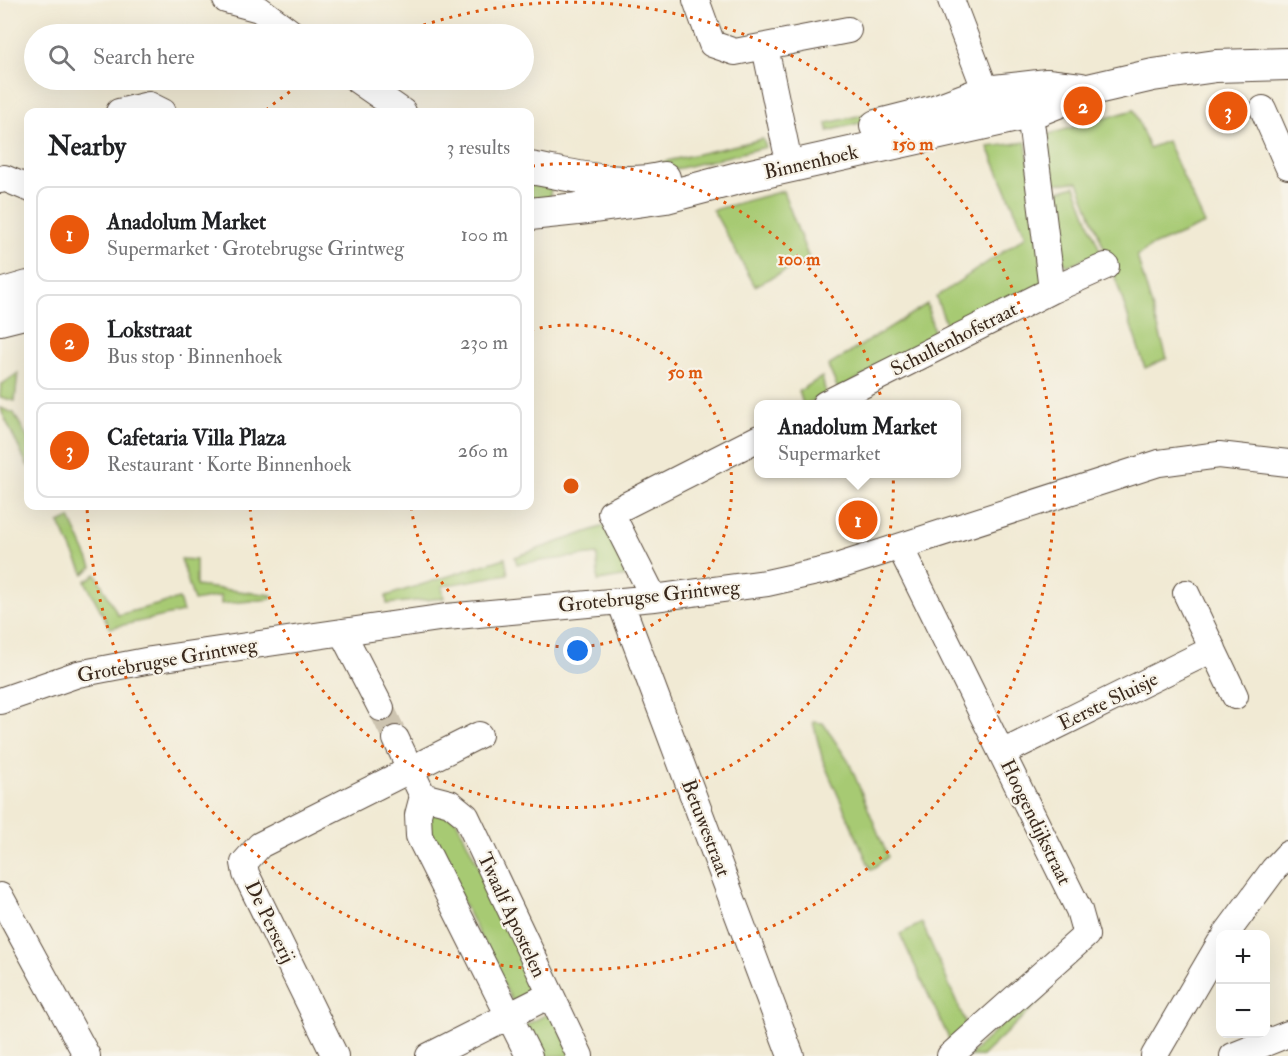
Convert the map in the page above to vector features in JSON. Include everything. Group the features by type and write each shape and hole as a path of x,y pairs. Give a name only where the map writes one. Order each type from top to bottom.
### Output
{"main road":[{"name":"Binnenhoek","path":"1216,66 1259,52 1288,47"},
{"name":"Binnenhoek","path":"534,214 666,197 742,177 1030,113 1088,90 1153,75 1216,66 1288,64"},
{"name":"Binnenhoek","path":"534,169 605,180 657,180 935,111 985,92 1047,85 1088,90"},
{"path":"0,295 24,288"},
{"path":"0,319 24,313"}],"street":[{"path":"226,0 259,9 270,7 284,24"},
{"path":"696,0 712,44 735,52 848,30"},
{"path":"951,0 985,92 993,122"},
{"path":"765,47 786,148"},
{"path":"371,90 397,108"},
{"path":"136,108 149,105 155,108"},
{"path":"1263,109 1288,166"},
{"path":"1032,129 1052,290"},
{"path":"0,180 4,178 24,186"},
{"name":"Schullenhofstraat","path":"835,400 1052,290 1106,266"},
{"path":"654,598 611,513 754,441"},
{"name":"Grotebrugse Grintweg","path":"0,700 78,674 151,660 446,617 654,598 767,583 830,569 1159,464 1219,455 1288,463"},
{"name":"Hoogendijkstraat","path":"900,547 1079,910 1086,935 950,1056"},
{"path":"1186,593 1235,696"},
{"name":"Betuwestraat","path":"620,601 791,1056"},
{"path":"342,632 381,708"},
{"name":"Eerste Sluisje","path":"1002,753 1213,649"},
{"path":"411,770 479,735"},
{"path":"396,739 423,796 418,815 419,836 529,1056"},
{"name":"De Perserij","path":"335,1056 246,874 244,863 260,845 411,770"},
{"name":"Twaalf Apostelen","path":"423,796 450,803 466,816 580,1056"},
{"path":"1229,930 1267,878 1288,854"},
{"path":"0,896 87,1056"},
{"path":"1154,1056 1216,951"},
{"path":"429,1056 550,995"},
{"path":"1233,1056 1288,1034"}],"green space":[{"path":"927,100 928,106 828,131 827,123"},
{"path":"1134,110 1149,148 1167,141 1205,224 1150,247 1137,256 1167,358 1145,368 1113,271 1078,182 1047,184 1042,136"},
{"path":"763,139 766,147 669,171 645,166"},
{"path":"1026,142 1044,283 948,329 936,297 1026,236 988,147"},
{"path":"534,176 552,178 549,204 534,206"},
{"path":"1075,186 1101,253 1066,266 1057,243 1051,193"},
{"path":"783,191 809,259 755,286 713,210"},
{"path":"927,304 936,340 838,389 828,366"},
{"path":"18,373 15,401 0,397 1,385"},
{"path":"822,377 826,394 815,400 802,400 799,391"},
{"path":"0,408 14,413 24,432 24,459"},
{"path":"70,518 92,567 84,574 59,523"},
{"path":"610,524 634,575 598,581 597,554 517,564 515,557"},
{"path":"505,558 508,574 442,586 444,598 387,604 386,596"},
{"path":"181,559 196,560 196,586 272,595 271,599 221,604 221,596 194,601"},
{"path":"96,574 118,615 179,599 183,612 110,628 85,581"},
{"path":"813,722 823,723 849,762 888,857 871,870 823,761"},
{"path":"433,808 456,820 540,990 513,1003 430,835 428,813"},
{"path":"922,923 968,1028 951,1043 900,934"},
{"path":"1037,991 1045,996 982,1056 969,1056"},
{"path":"551,1012 573,1056 539,1056 524,1026"}],"tunnel":[{"path":"381,708 396,739"}],"place":[{"name":"Lokstraat","path":"1083,106"},
{"name":"Cafetaria Villa Plaza","path":"1228,111"},
{"name":"Anadolum Market","path":"858,520"}]}
